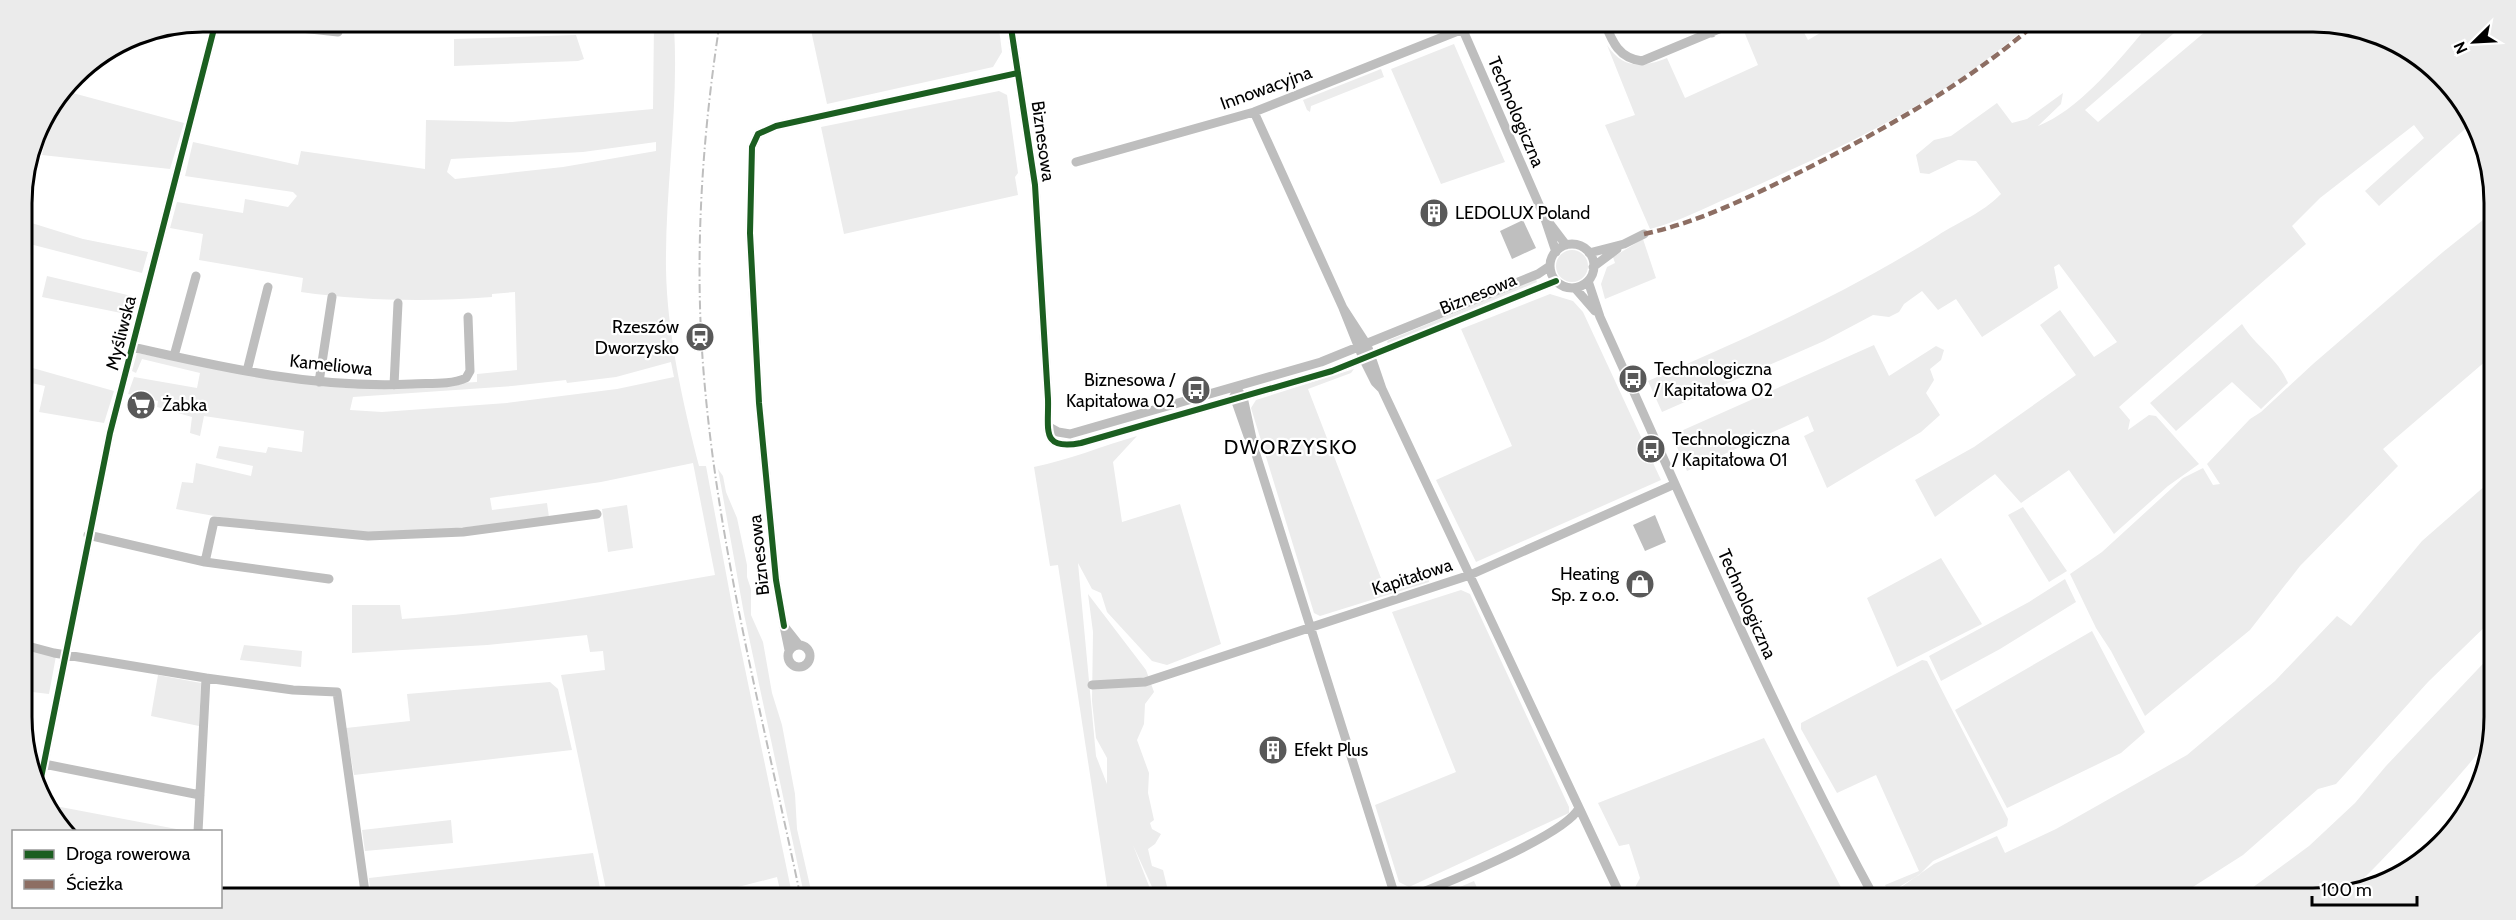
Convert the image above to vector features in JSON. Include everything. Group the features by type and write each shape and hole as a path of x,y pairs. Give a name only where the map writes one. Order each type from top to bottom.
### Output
{"street":[{"name":"Myśliwska","path":"42,774 88,536 132,347 213,32"},
{"path":"1012,32 1018,73"},
{"name":"Innowacyjna","path":"1076,162 1254,112 1444,32"},
{"name":"Technologiczna","path":"1464,32 1544,216 1556,252"},
{"path":"1609,32 1616,48 1633,60 1642,61 1712,33"},
{"name":"Biznesowa","path":"784,626 776,580 751,285 751,174 754,140 761,131 1018,73 1036,197 1048,432 1051,441 1060,445 1070,445 1319,375 1556,281"},
{"path":"1254,112 1617,888"},
{"name":"Technologiczna","path":"1544,216 1566,245"},
{"path":"1593,267 1589,253 1578,246 1566,245 1556,252 1550,266 1556,281 1563,286 1575,288 1588,280 1593,267 1624,244 1644,234"},
{"path":"1589,253 1624,244"},
{"name":"Biznesowa","path":"1049,427 1058,432 1070,434 1297,370 1363,347 1546,271 1550,266"},
{"path":"174,356 196,276"},
{"name":"Technologiczna","path":"1588,280 1600,317 1785,726 1869,888"},
{"path":"247,371 268,287"},
{"name":"Technologiczna","path":"1575,288 1600,317"},
{"path":"319,382 332,297"},
{"path":"394,385 398,303"},
{"name":"Kameliowa","path":"132,347 247,371 319,382 365,386 448,382 466,378 471,366 468,317"},
{"path":"1235,387 1393,888"},
{"name":"Kapitałowa","path":"1092,685 1151,680 1470,575 1675,484"},
{"path":"205,562 213,521 368,536 463,532 597,514"},
{"path":"88,536 205,562 329,579"},
{"path":"784,626 799,645 806,648 810,654 809,661 804,666 796,668 790,664 787,657 789,650 784,626"},
{"path":"789,650 799,645"},
{"path":"31,647 206,678 293,690 337,692 364,888"},
{"path":"198,830 206,678"},
{"path":"44,764 200,795"},
{"path":"1432,888 1562,826 1575,816 1579,808"}],"shaded area":[{"path":"654,32 674,32 675,88 666,239 669,318 682,393 699,466 706,466 734,616 791,888 780,888 777,877 734,888 606,888 561,675 605,670 603,651 590,652 587,635 487,645 352,653 352,605 400,605 402,619 442,616 559,602 715,575 693,463 601,482 490,498 492,510 547,503 549,517 399,532 343,532 287,527 176,509 182,482 193,483 196,463 251,476 253,466 216,458 219,446 266,453 268,447 302,452 304,431 204,416 200,436 190,433 192,417 157,407 158,401 128,394 134,377 197,388 200,373 142,359 136,373 132,371 137,353 264,378 356,389 477,382 477,374 517,370 515,292 492,294 492,297 444,300 372,299 325,295 301,292 303,278 199,260 203,234 170,228 177,202 243,213 245,199 288,207 297,196 293,192 185,176 193,142 298,165 301,151 425,169 426,120 512,122 653,109","holes":["656,142 656,151 563,167 455,179 447,172 451,159 583,152","671,362 674,377 617,389 507,403 382,412 350,410 353,397 566,380 567,383 616,377"]},
{"path":"811,32 999,32 1002,52 993,67 827,104"},
{"path":"1744,32 1804,32 1808,40 1822,32 2020,32 1966,75 1891,120 1774,178 1683,218 1650,229 1605,125 1635,115 1607,45 1620,59 1634,64 1649,64 1667,58 1685,98 1758,65"},
{"path":"2141,32 2175,32 2085,110 2098,122 2205,32 2324,32 2368,41 2408,60 2442,90 2467,127 2379,206 2365,191 2424,138 2414,125 2320,198 2292,226 2306,244 2119,407 2130,420 2128,430 2149,415 2156,416 2199,464 2168,486 2114,534 2069,470 2021,503 1995,474 1935,517 1915,480 1974,447 2076,375 2040,325 2060,310 2094,357 2117,342 2059,264 2054,267 2058,288 1982,337 1956,299 1938,310 1922,291 1904,304 1899,312 1889,317 1873,315 1824,341 1662,412 1648,381 1759,332 1867,277 1978,212 2001,194 1976,161 1958,160 1929,174 1920,173 1916,155 1934,140 1951,136 1997,103 2012,123 2027,119 2063,93 2061,104 2038,126 2053,119 2094,86"},
{"path":"576,35 584,59 578,61 454,66 454,39"},
{"path":"1454,44 1505,162 1441,184 1391,69"},
{"path":"1381,69 1384,77 1311,106 1310,112 1307,110 1303,100"},
{"path":"999,91 1007,95 1018,173 1015,177 1018,195 844,234 821,127"},
{"path":"72,93 184,123 170,169 42,155 47,134 54,117"},
{"path":"2484,219 2484,363 2383,449 2398,466 2300,566 2250,630 2145,716 2111,651 2096,628 2070,574 2102,552 2183,478 2203,468 2213,485 2220,484 2207,464 2250,419 2261,412 2443,252"},
{"path":"1523,220 1536,248 1512,259 1500,231"},
{"path":"32,223 83,239 148,252 142,273 32,245"},
{"path":"1643,239 1656,278 1605,299 1601,284 1607,267 1615,263 1613,257"},
{"path":"1572,250 1583,255 1588,266 1583,277 1572,282 1561,277 1556,266 1561,255"},
{"path":"47,276 136,297 131,315 42,297"},
{"path":"1536,279 1537,282 1388,344 1387,341"},
{"path":"1550,294 1573,301 1583,312 1661,480 1476,562 1436,480 1512,446 1461,329"},
{"path":"2242,324 2278,366 2288,383 2261,409 2232,382 2176,431 2150,403"},
{"path":"1874,345 1889,376 1936,346 1944,350 1941,360 1930,369 1934,380 1926,393 1940,415 1921,432 1827,488 1804,436 1814,431 1808,416 1687,471 1672,435"},
{"path":"32,368 114,391 104,423 39,412 45,386 32,383"},
{"path":"1354,369 1351,373 1308,389 1386,591 1429,577 1429,582 1320,616 1314,613 1251,408 1256,400"},
{"path":"1137,436 1113,462 1122,522 1180,504 1221,644 1167,665 1152,661 1107,612 1101,593 1092,589 1078,563 1096,756 1107,784 1107,758 1096,738 1092,701 1093,632 1088,594 1146,670 1154,692 1145,704 1144,724 1137,740 1149,773 1148,793 1154,820 1150,823 1152,829 1161,834 1155,844 1148,849 1152,866 1163,870 1167,888 1152,888 1133,845 1150,888 1107,888 1058,565 1050,566 1034,467"},
{"path":"718,469 723,476 726,492 737,518 751,589 751,615 763,642 772,693 782,725 795,794 797,829 810,888 803,888 744,614"},
{"path":"2484,487 2484,628 2428,682 2336,784 2318,789 2243,855 2191,888 1900,888 1934,864 1997,836 2005,853 2056,829 2187,755 2275,681 2337,616 2351,626 2422,541"},
{"path":"627,505 633,548 608,552 602,509"},
{"path":"2023,507 2067,571 2049,582 2008,515"},
{"path":"1655,515 1666,542 1645,551 1633,525"},
{"path":"1941,558 1982,624 1897,667 1867,598"},
{"path":"2065,579 2076,602 2000,649 1941,681 1929,656 2029,602"},
{"path":"1461,590 1470,594 1569,807 1569,813 1409,887 1399,882 1375,805 1456,772 1392,612"},
{"path":"2092,631 2145,732 2121,753 2007,808 1955,710"},
{"path":"244,645 302,651 301,667 240,660"},
{"path":"31,650 56,656 49,694 31,692"},
{"path":"1922,660 1927,661 2008,819 2007,826 1933,861 1919,875 1897,888 1886,888 1885,885 1919,871 1876,775 1837,793 1801,729 1801,723"},
{"path":"2484,663 2481,749 2447,790 2360,882 2324,888 2252,888 2309,846 2355,803 2386,766"},
{"path":"158,675 201,683 199,726 151,716"},
{"path":"550,682 558,689 572,750 354,775 346,728 410,721 407,694"},
{"path":"1764,738 1841,888 1635,888 1640,878 1629,844 1619,846 1598,803"},
{"path":"57,806 182,830 74,830"},
{"path":"451,820 453,843 365,851 362,830"},
{"path":"593,853 600,888 370,888 369,878"},
{"path":"1474,881 1477,888 1458,888"}],"railway":[{"path":"719,32 706,137 701,215 701,333 707,404 715,476 740,618 799,888"}],"marked path":[{"path":"1644,234 1685,223 1724,208 1862,140 1952,87 2025,32"}],"cycle path":[{"path":"42,774 110,433 213,32"},
{"path":"1012,32 1035,185 1048,428 1053,441 1059,444 1081,443 1332,371 1556,281"},
{"path":"784,626 776,580 759,403 750,233 752,147 758,134 776,126 1018,73"}],"place":[{"name":"LEDOLUX Poland","path":"1434,213"},
{"name":"Rzeszów Dworzysko","path":"700,337"},
{"name":"Technologiczna / Kapitałowa 02","path":"1633,379"},
{"name":"Biznesowa / Kapitałowa 02","path":"1196,390"},
{"name":"Żabka","path":"141,405"},
{"name":"Technologiczna / Kapitałowa 01","path":"1651,449"},
{"name":"Heating Sp. z o.o.","path":"1640,584"},
{"name":"Efekt Plus","path":"1273,750"}],"district":[{"name":"DWORZYSKO","path":"1291,447"}]}
